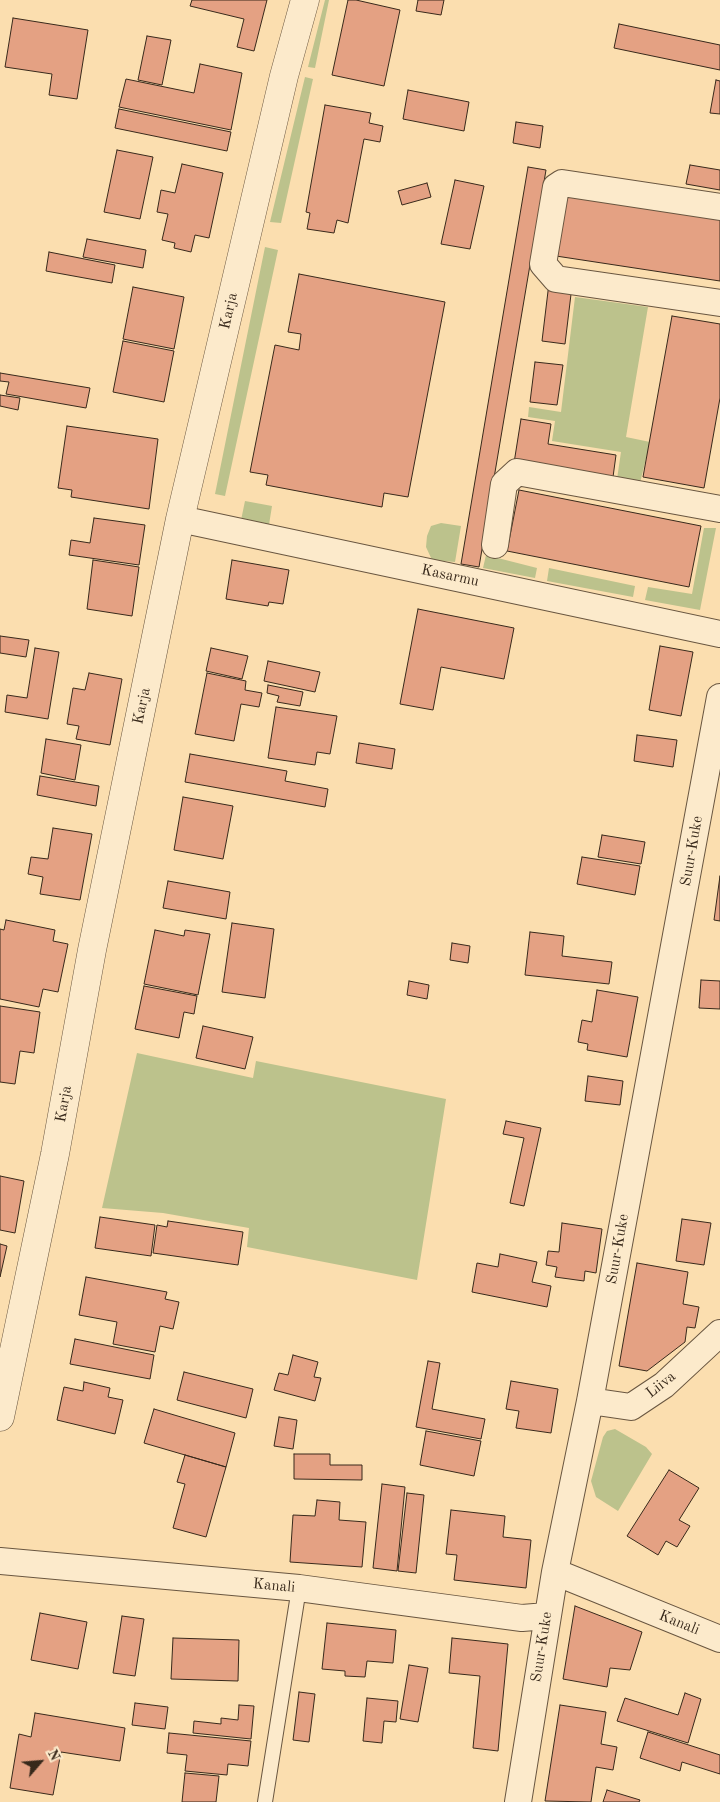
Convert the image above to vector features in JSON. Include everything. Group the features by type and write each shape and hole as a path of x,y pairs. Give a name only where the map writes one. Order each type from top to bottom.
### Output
{"street":[{"name":"Karja","path":"0,1417 55,1154 92,950 180,519 284,76 305,0"},
{"path":"720,207 562,183 556,187 543,264 556,279 720,303"},
{"path":"495,545 504,484 517,472 720,509"},
{"name":"Kasarmu","path":"180,519 720,634"},
{"name":"Suur-Kuke","path":"518,1802 555,1572 590,1400 720,697"},
{"name":"Liiva","path":"590,1400 631,1407 664,1385 720,1333"},
{"name":"Kanali","path":"0,1561 299,1588 522,1618 547,1616"},
{"name":"Kanali","path":"555,1572 720,1639"}],"lane":[{"path":"265,1802 299,1588"}],"green space":[{"path":"325,0 329,0 315,68 308,67"},
{"path":"305,77 313,79 281,223 270,222"},
{"path":"265,247 278,250 225,496 215,494"},
{"path":"575,297 648,307 626,437 650,442 640,483 617,479 621,452 552,441 555,421 528,417 529,407 561,412"},
{"path":"245,501 272,506 268,531 240,525"},
{"path":"441,523 461,526 455,562 432,560 426,547 427,536 431,526"},
{"path":"704,528 716,528 700,610 645,600 648,587 692,594"},
{"path":"486,555 537,568 535,578 483,568"},
{"path":"549,568 635,586 633,597 547,581"},
{"path":"137,1053 253,1078 256,1061 446,1099 417,1280 247,1247 249,1228 163,1213 102,1208"},
{"path":"615,1429 646,1447 652,1454 618,1511 596,1497 591,1481 603,1437 607,1431"}],"building":[{"path":"192,0 267,0 254,51 237,47 244,19 190,6"},
{"path":"348,0 356,0 400,10 384,86 332,75"},
{"path":"418,0 444,0 441,15 416,11"},
{"path":"13,18 88,30 77,99 49,95 52,74 5,67"},
{"path":"619,24 720,45 720,70 614,48"},
{"path":"147,36 171,40 162,85 138,80"},
{"path":"200,64 242,73 231,130 119,107 126,79 194,93"},
{"path":"716,80 720,81 720,114 710,113"},
{"path":"408,90 469,102 464,131 403,119"},
{"path":"325,105 371,113 369,123 383,126 380,142 364,139 348,223 337,220 334,233 307,229 310,213 306,212"},
{"path":"119,109 231,132 227,151 115,128"},
{"path":"516,122 543,126 540,148 513,143"},
{"path":"117,150 153,157 140,219 104,212"},
{"path":"182,164 223,173 209,238 195,235 191,252 174,248 175,243 162,240 168,214 157,212 161,190 175,193"},
{"path":"690,165 720,170 720,190 686,184"},
{"path":"528,167 546,170 479,567 461,564"},
{"path":"455,180 484,186 470,249 441,244"},
{"path":"427,183 431,197 402,205 398,191"},
{"path":"566,195 720,219 720,281 556,256"},
{"path":"87,239 146,250 143,268 83,257"},
{"path":"49,252 115,265 112,283 46,271"},
{"path":"299,274 445,302 408,497 384,493 382,507 266,485 268,475 250,472 275,345 299,350 301,334 288,332"},
{"path":"549,283 572,286 565,344 542,341"},
{"path":"133,287 184,297 174,349 123,339"},
{"path":"672,316 720,324 720,398 704,488 643,477"},
{"path":"123,341 174,351 164,402 113,392"},
{"path":"535,362 563,365 557,405 530,402"},
{"path":"0,373 90,388 86,408 6,394 9,382 0,381"},
{"path":"0,395 20,398 18,410 0,406"},
{"path":"521,419 551,424 548,444 616,455 613,477 514,463"},
{"path":"67,426 158,439 149,509 71,497 72,490 58,488"},
{"path":"519,490 701,526 689,587 507,551"},
{"path":"94,518 145,525 139,565 69,555 71,540 90,543"},
{"path":"93,560 139,567 132,616 87,609"},
{"path":"232,560 289,570 283,604 269,602 268,606 226,599"},
{"path":"418,609 514,628 504,679 441,667 433,710 400,704"},
{"path":"0,636 29,640 26,657 0,653"},
{"path":"660,646 693,652 681,716 649,710"},
{"path":"35,648 59,652 48,719 5,712 7,695 27,698"},
{"path":"211,648 248,656 242,679 206,671"},
{"path":"268,661 320,672 315,692 264,681"},
{"path":"89,673 122,679 110,745 76,739 79,726 67,724 73,688 85,690"},
{"path":"207,673 246,681 245,690 262,693 259,707 241,704 234,741 195,734"},
{"path":"268,685 303,692 300,706 277,702 279,696 267,693"},
{"path":"276,707 337,716 330,754 317,752 315,765 268,758"},
{"path":"637,735 677,740 673,767 634,761"},
{"path":"46,739 81,745 75,780 41,773"},
{"path":"359,743 395,749 392,769 356,763"},
{"path":"190,754 287,771 285,781 328,789 325,807 185,782"},
{"path":"40,776 99,786 96,806 37,795"},
{"path":"183,797 233,806 223,859 174,850"},
{"path":"53,828 92,834 80,900 40,894 43,877 28,874 31,857 48,859"},
{"path":"602,835 645,842 641,864 598,857"},
{"path":"582,857 640,866 635,895 577,884"},
{"path":"720,876 720,921 714,920"},
{"path":"168,881 230,892 226,919 163,908"},
{"path":"6,920 55,930 53,941 68,944 58,992 43,989 39,1007 0,999 0,929 4,930"},
{"path":"232,923 274,929 265,998 222,992"},
{"path":"155,930 184,936 185,930 210,934 198,995 144,984"},
{"path":"530,932 564,936 562,956 612,962 609,984 525,975"},
{"path":"452,943 470,946 468,963 450,960"},
{"path":"701,980 720,981 720,1009 699,1008"},
{"path":"409,981 429,985 427,999 407,995"},
{"path":"144,986 197,996 194,1014 184,1012 179,1038 135,1029"},
{"path":"597,990 638,997 627,1057 587,1050 588,1044 578,1042 582,1020 592,1022"},
{"path":"0,1006 40,1012 34,1053 20,1051 15,1084 0,1082"},
{"path":"203,1026 253,1037 245,1069 196,1058"},
{"path":"588,1076 623,1081 620,1105 585,1101"},
{"path":"506,1121 541,1128 524,1206 510,1203 524,1138 503,1134"},
{"path":"0,1176 24,1181 15,1233 0,1230"},
{"path":"100,1217 155,1225 151,1256 95,1248"},
{"path":"682,1219 711,1223 704,1265 676,1261"},
{"path":"168,1221 243,1232 238,1265 153,1253 157,1225 167,1227"},
{"path":"562,1223 602,1229 596,1273 585,1271 584,1281 555,1277 557,1267 546,1265 548,1251 559,1252"},
{"path":"0,1244 7,1246 0,1277"},
{"path":"500,1254 537,1262 532,1282 551,1286 547,1307 472,1292 477,1263 498,1267"},
{"path":"637,1263 688,1272 683,1304 699,1307 695,1328 687,1327 685,1342 647,1371 619,1366"},
{"path":"86,1277 167,1292 165,1299 179,1302 173,1329 160,1326 155,1352 113,1344 117,1322 79,1315"},
{"path":"75,1339 154,1355 150,1379 70,1364"},
{"path":"293,1355 318,1362 314,1377 321,1378 315,1401 274,1390 279,1373 288,1375"},
{"path":"428,1361 440,1363 432,1409 485,1419 481,1439 416,1427"},
{"path":"184,1372 253,1389 246,1418 177,1400"},
{"path":"511,1381 558,1389 551,1433 516,1428 519,1411 506,1409"},
{"path":"84,1382 110,1388 108,1397 123,1400 115,1434 57,1420 64,1387 83,1391"},
{"path":"154,1409 235,1433 226,1467 144,1443"},
{"path":"279,1417 297,1420 293,1449 274,1446"},
{"path":"426,1431 481,1441 474,1476 420,1465"},
{"path":"294,1454 330,1454 330,1465 362,1465 362,1480 294,1479"},
{"path":"185,1455 226,1467 206,1537 173,1528 185,1484 177,1482"},
{"path":"669,1470 699,1488 679,1520 690,1526 677,1547 666,1541 658,1555 627,1536"},
{"path":"382,1484 405,1487 397,1571 373,1568"},
{"path":"407,1493 424,1495 416,1573 398,1571"},
{"path":"317,1500 340,1502 339,1520 366,1522 362,1567 290,1562 293,1515 315,1516"},
{"path":"451,1510 505,1516 503,1537 531,1540 526,1588 454,1580 457,1555 446,1554"},
{"path":"575,1606 642,1632 630,1670 610,1668 607,1687 563,1679"},
{"path":"40,1613 87,1622 78,1669 31,1660"},
{"path":"122,1616 144,1619 135,1676 113,1673"},
{"path":"327,1623 396,1630 393,1663 367,1661 365,1677 345,1676 345,1671 322,1669"},
{"path":"173,1638 239,1640 238,1681 171,1679"},
{"path":"452,1638 508,1644 498,1751 473,1748 480,1676 449,1673"},
{"path":"409,1665 428,1668 418,1722 400,1719"},
{"path":"299,1692 315,1694 309,1742 293,1740"},
{"path":"685,1693 701,1699 688,1743 617,1721 625,1698 678,1715"},
{"path":"367,1698 398,1701 396,1722 384,1721 382,1743 363,1741"},
{"path":"135,1703 168,1707 165,1729 132,1725"},
{"path":"239,1705 254,1706 251,1739 193,1733 194,1721 221,1724 221,1718 238,1720"},
{"path":"560,1705 606,1712 601,1744 617,1747 613,1770 596,1767 591,1802 545,1801"},
{"path":"35,1713 125,1728 120,1761 61,1752 53,1795 10,1788 19,1734 31,1737"},
{"path":"648,1732 720,1755 720,1774 682,1762 680,1771 640,1758"},
{"path":"169,1733 251,1741 248,1766 228,1764 227,1775 185,1771 187,1755 167,1753"},
{"path":"185,1773 219,1776 216,1802 182,1802"},
{"path":"607,1790 640,1800 639,1802 603,1802"}]}
